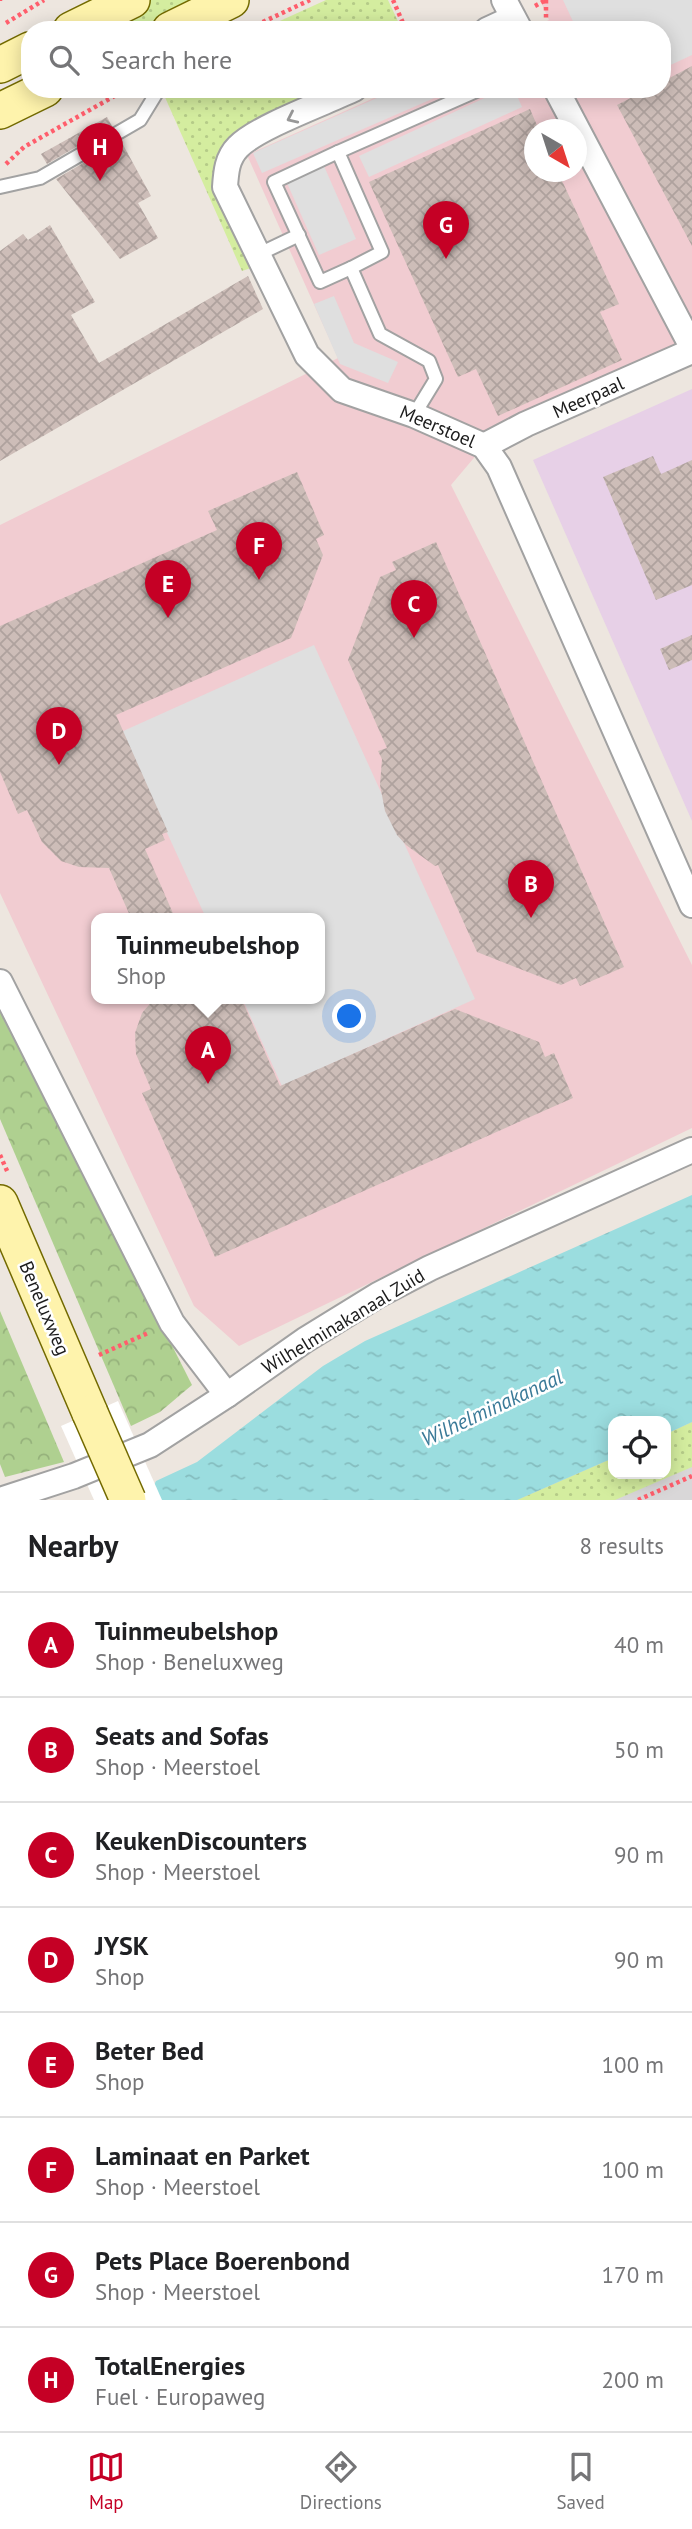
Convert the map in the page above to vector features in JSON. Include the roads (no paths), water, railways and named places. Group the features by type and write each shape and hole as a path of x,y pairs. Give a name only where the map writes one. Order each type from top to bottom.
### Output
{"main road":[{"path":"89,21 132,0"},
{"path":"0,65 21,54"},
{"path":"0,111 27,98"},
{"name":"Beneluxweg","path":"0,1203 128,1500"}],"street":[{"name":"Meerstoel","path":"335,98 259,133 238,147 227,164 225,187 307,355 342,390 414,415 484,446 499,467 692,905"},
{"path":"561,98 692,349"},
{"name":"Meerpaal","path":"484,446 526,424 692,349"},
{"path":"0,982 172,1323 227,1395"},
{"name":"Wilhelminakanaal Zuid","path":"0,1500 74,1476 150,1445 305,1340 420,1273 692,1150"}],"lane":[{"path":"0,187 40,178 141,120 154,98"},
{"path":"338,152 382,252 320,282 274,182 338,152 461,98"},
{"path":"253,247 299,235"},
{"path":"351,268 380,334 429,361 436,379 414,415"}],"water":[{"name":"Wilhelminakanaal","path":"692,1195 692,1422 671,1432 671,1416 608,1416 608,1460 517,1500 122,1500 197,1462 323,1366 365,1341"}],"place":[{"name":"TotalEnergies","path":"100,181"},
{"name":"Pets Place Boerenbond","path":"446,259"},
{"name":"Laminaat en Parket","path":"259,580"},
{"name":"Beter Bed","path":"168,618"},
{"name":"KeukenDiscounters","path":"414,638"},
{"name":"JYSK","path":"59,765"},
{"name":"Seats and Sofas","path":"531,918"},
{"name":"Tuinmeubelshop","path":"208,1084"}]}
